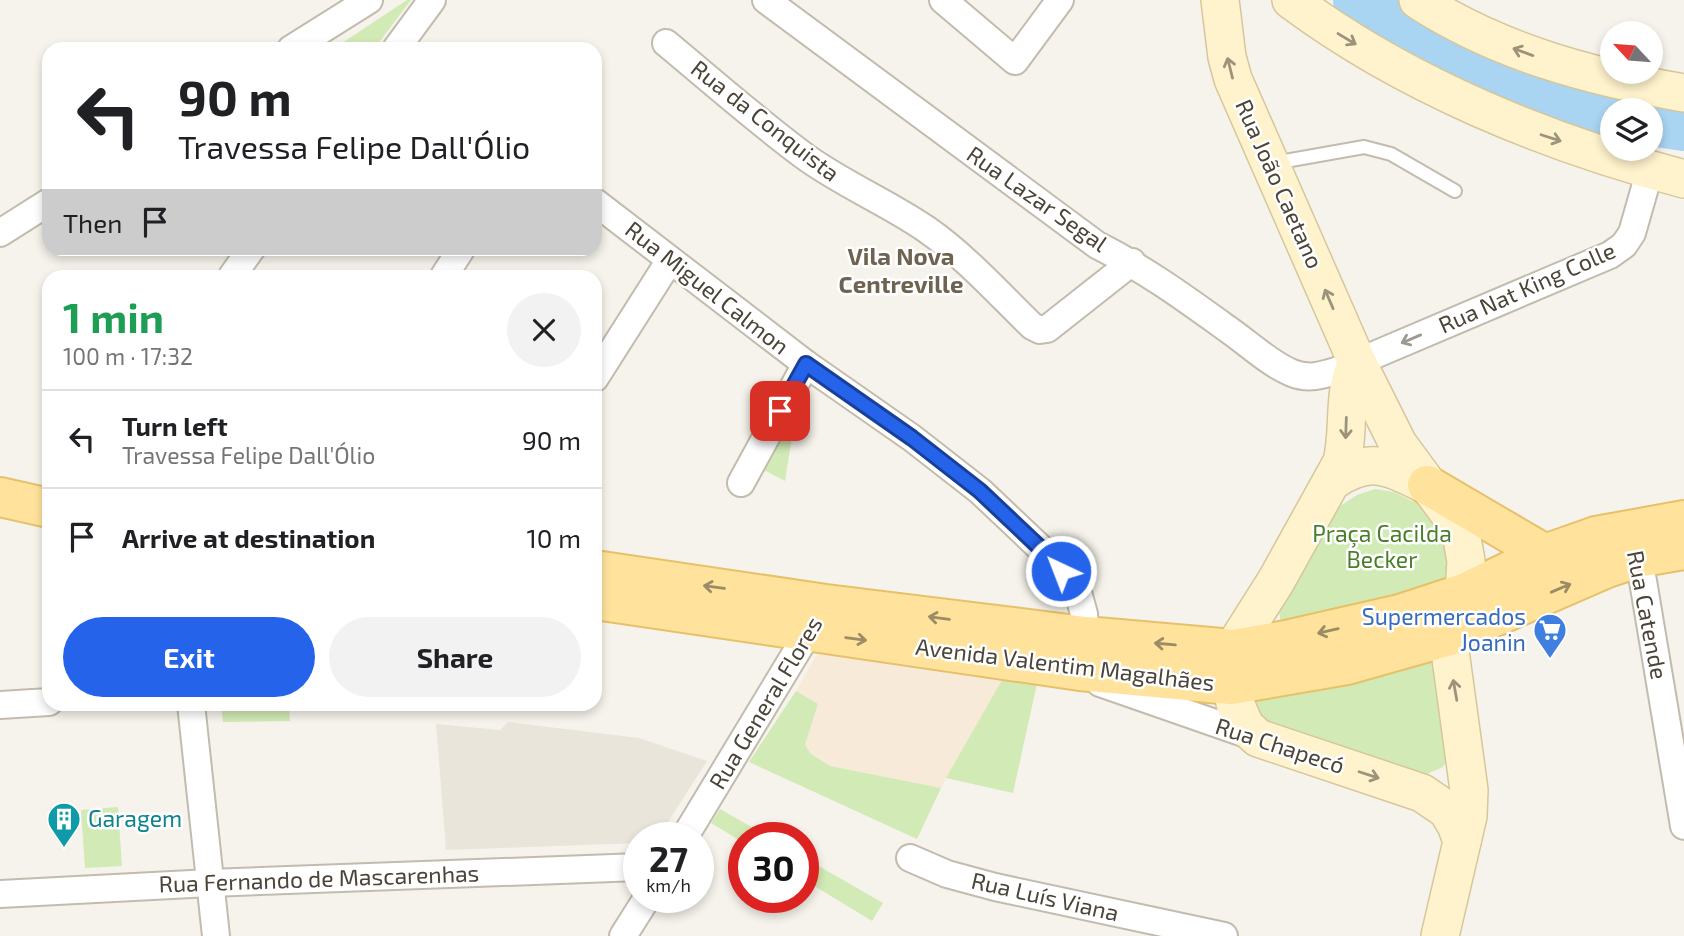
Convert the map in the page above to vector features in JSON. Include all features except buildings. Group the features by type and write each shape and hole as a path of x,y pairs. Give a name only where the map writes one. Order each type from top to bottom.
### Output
{"main road":[{"path":"1427,485 1545,554"},
{"path":"0,490 42,492"},
{"path":"0,498 42,507"},
{"name":"Avenida Valentim Magalhães","path":"602,601 818,618 1082,654 1232,667 1346,665 1453,635 1607,568 1633,544 1684,520"},
{"name":"Avenida Valentim Magalhães","path":"1232,667 1286,640 1400,614 1464,593 1545,554 1597,536 1633,544 1684,550"},
{"name":"Avenida Valentim Magalhães","path":"602,572 818,618"}],"street":[{"path":"303,42 369,0"},
{"path":"402,42 432,0"},
{"name":"Rua Lazar Segal","path":"766,0 1097,245 1132,262 1291,373 1313,377 1357,362"},
{"path":"943,0 1015,61 1060,0"},
{"name":"Rua João Caetano","path":"1220,0 1227,57 1233,79 1357,362 1398,444 1454,520 1462,538 1466,561 1464,593"},
{"path":"1291,0 1334,31 1386,62 1500,117 1540,134 1667,174"},
{"path":"1418,0 1478,33 1522,52 1588,74 1684,93"},
{"name":"Rua da Conquista","path":"666,43 767,128 810,160 943,241 1032,326 1040,330 1047,329 1132,262"},
{"name":"Rua Nat King Colle","path":"1357,362 1610,255 1623,245 1632,233 1667,174"},
{"path":"0,233 42,206"},
{"name":"Rua Miguel Calmon","path":"602,207 806,364 912,438 980,491 1053,560 1079,596 1084,614 1082,654"},
{"path":"602,367 670,260"},
{"path":"1258,738 1245,726 1240,716 1232,667 1342,463 1346,446 1347,391 1357,362"},
{"path":"741,483 806,364"},
{"path":"1334,480 1351,469 1378,466 1395,470 1427,485"},
{"name":"Rua Catende","path":"1633,544 1643,581 1684,826"},
{"path":"1440,936 1468,816 1469,790 1464,745 1450,662 1453,635 1464,593"},
{"name":"Rua General Flores","path":"694,822 818,618"},
{"name":"Rua Chapecó","path":"1082,654 1104,686 1422,793 1447,810 1457,825 1462,841"},
{"path":"0,705 42,702"},
{"path":"192,711 216,936"},
{"path":"1422,793 1445,776 1464,745"},
{"name":"Rua Luís Viana","path":"910,858 947,874 995,887 1224,936"},
{"name":"Rua Fernando de Mascarenhas","path":"0,894 623,868"},
{"path":"623,936 638,913"}],"lane":[{"path":"1271,164 1364,148 1391,154 1455,191"}],"shaded area":[{"path":"824,643 1006,673 941,788 830,766 811,754 805,745 818,705 796,691"},
{"path":"508,722 639,738 707,761 668,822 623,822 623,844 446,850 436,724 500,730"}],"green space":[{"path":"407,0 411,0 379,42 344,42"},
{"path":"797,404 785,481 764,470"},
{"name":"Praça Cacilda Becker","path":"1375,489 1394,492 1446,518 1459,561 1446,585 1281,624 1279,611 1340,506 1357,495"},
{"path":"1433,661 1455,745 1443,767 1420,777 1259,726 1248,694 1341,683"},
{"path":"1006,673 1038,679 1013,793 946,778"},
{"path":"796,691 818,704 805,745 811,754 830,766 941,788 917,839 749,762"},
{"path":"222,711 289,711 290,721 223,722"},
{"path":"118,807 122,866 85,868 81,810"},
{"path":"720,809 743,822 728,822 728,833 712,822"},
{"path":"819,866 883,903 872,921 819,889"}],"waterway":[{"path":"1356,0 1383,18 1470,63 1600,111"},
{"path":"1663,125 1684,128"}],"place":[{"name":"Supermercados Joanin","path":"1550,660"},
{"name":"Garagem","path":"64,849"}],"district":[{"name":"Vila Nova Centreville","path":"901,271"}],"route":[{"path":"780,411 806,364 912,438 980,491 1053,560 1061,571"}]}
